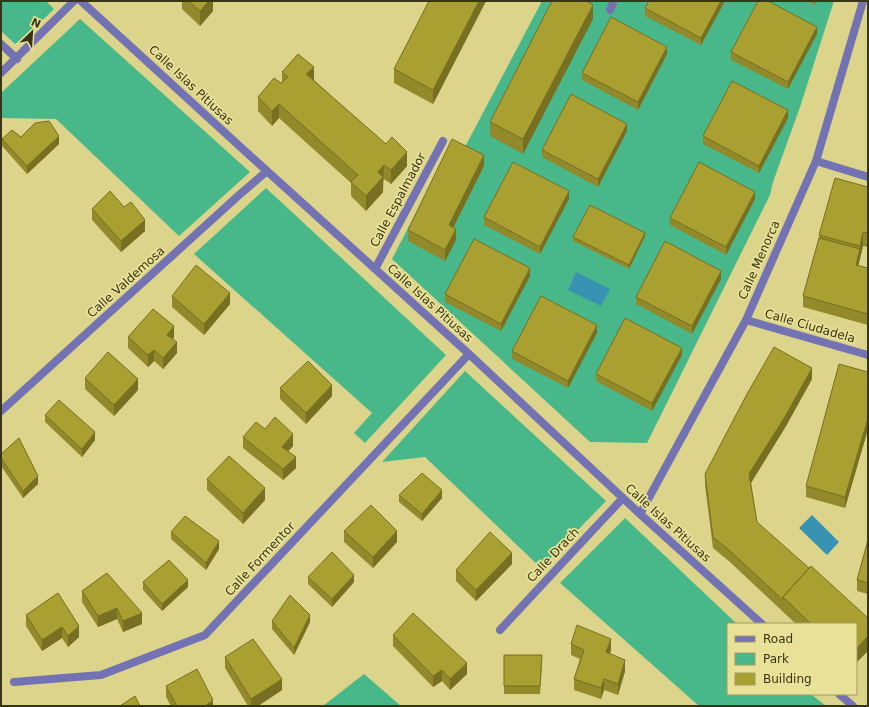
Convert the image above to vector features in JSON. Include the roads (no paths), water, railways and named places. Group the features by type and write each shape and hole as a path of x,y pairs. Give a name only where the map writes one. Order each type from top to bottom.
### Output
{"street":[{"path":"1,73 17,59 74,1"},
{"name":"Calle Islas Pitiusas","path":"81,1 761,623"},
{"path":"610,10 614,1"},
{"name":"Calle Menorca","path":"640,514 746,320 816,161 863,1"},
{"path":"1,44 17,59"},
{"name":"Calle Espalmador","path":"375,269 442,141"},
{"path":"816,161 868,177"},
{"name":"Calle Valdemosa","path":"1,411 267,171"},
{"name":"Calle Ciudadela","path":"746,320 868,355"},
{"name":"Calle Formentor","path":"14,682 101,676 205,635 468,354"},
{"name":"Calle Drach","path":"500,630 624,498"},
{"path":"840,695 853,706"}],"water":[{"path":"576,272 610,289 601,306 568,290"},
{"path":"812,515 839,542 827,555 799,528"}]}
